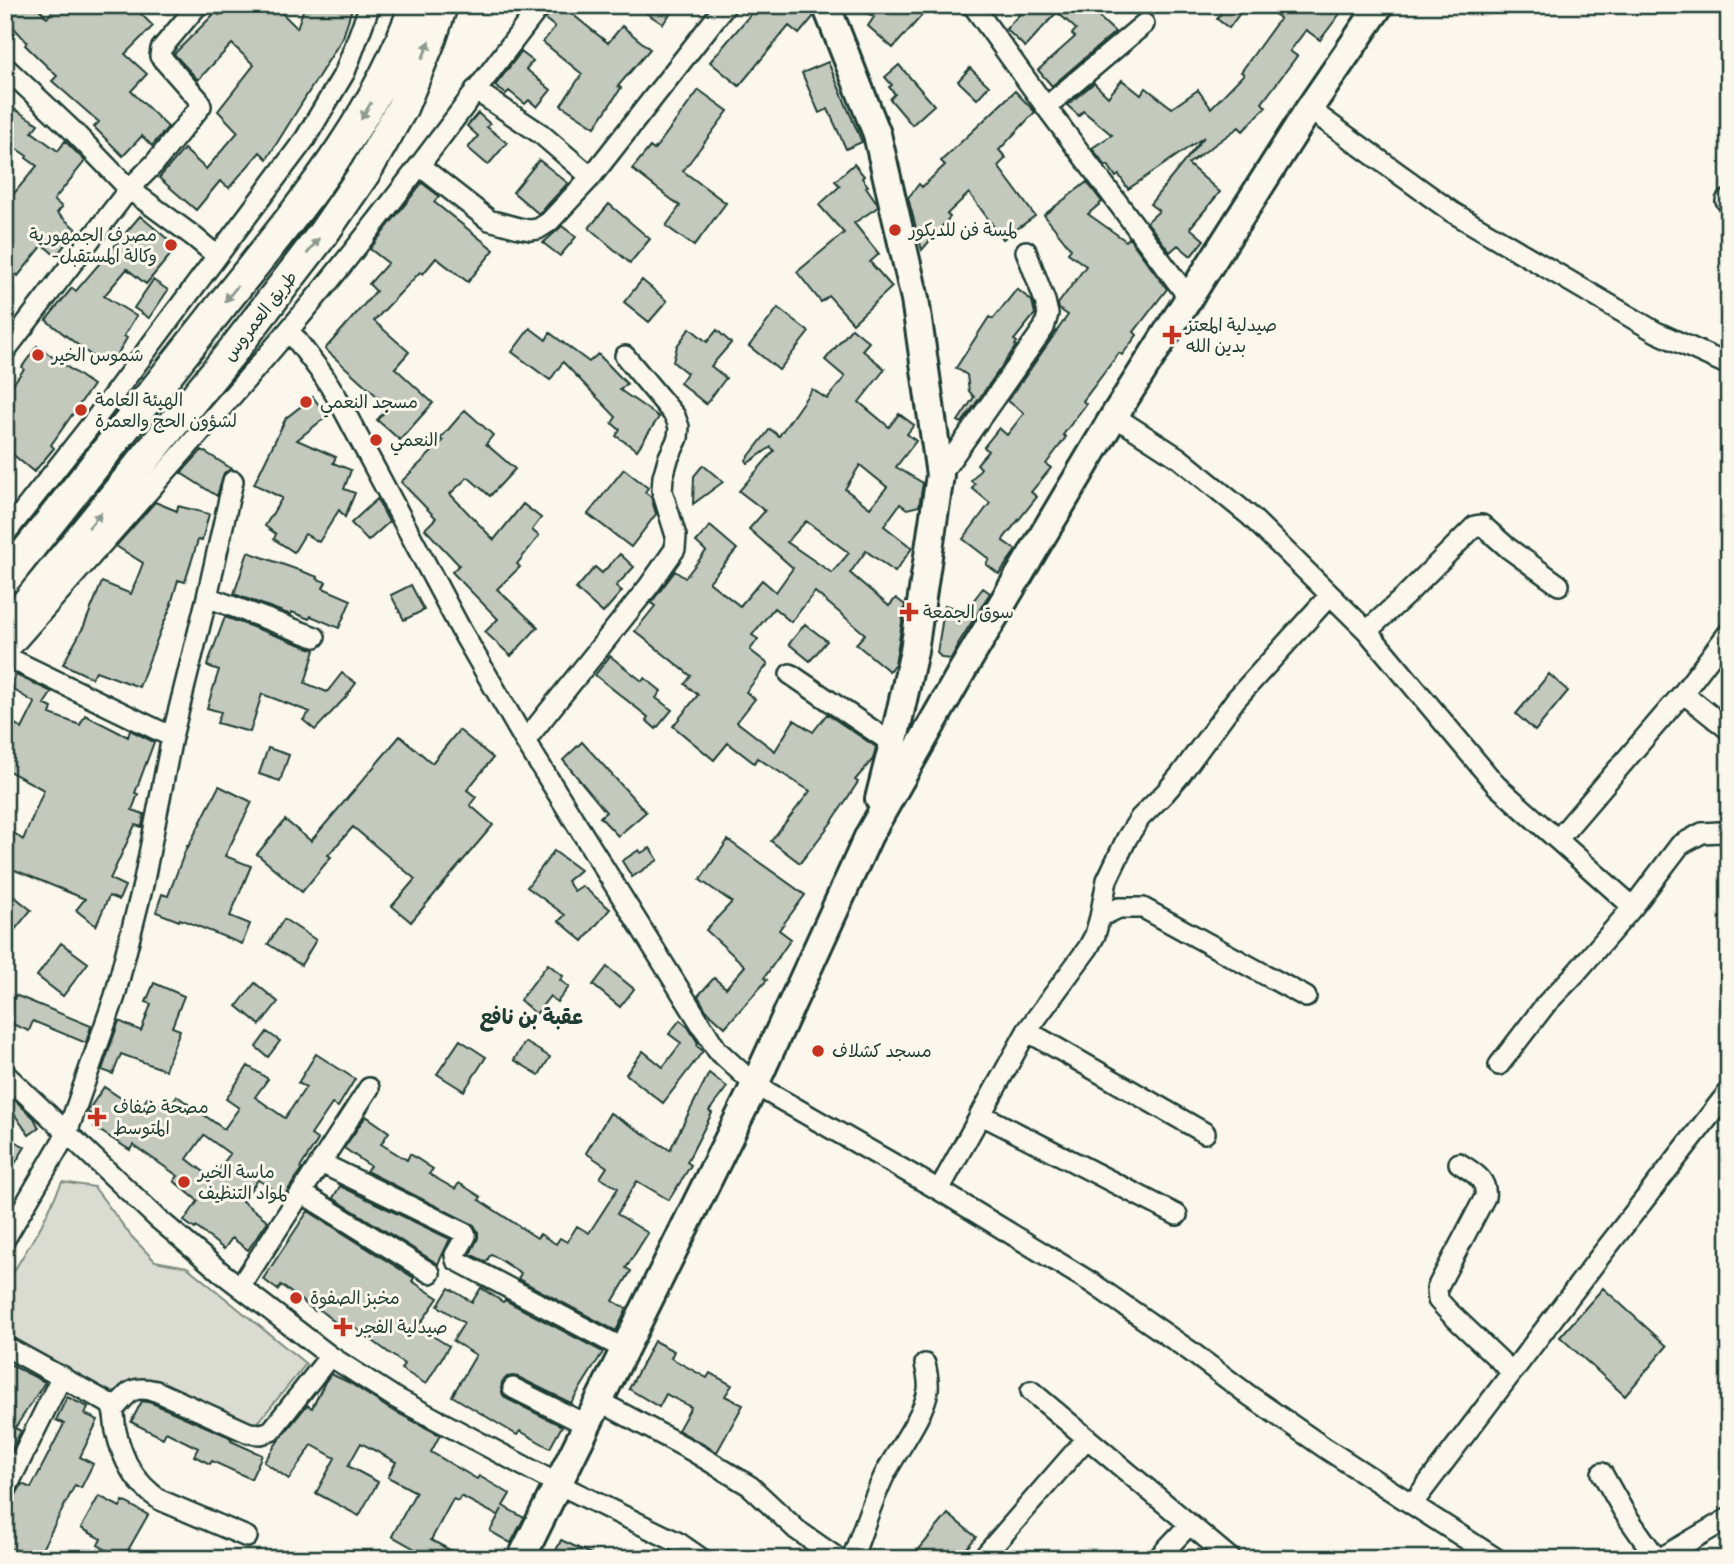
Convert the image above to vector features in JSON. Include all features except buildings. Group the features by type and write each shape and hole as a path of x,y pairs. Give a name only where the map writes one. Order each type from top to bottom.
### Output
{"main road":[{"name":"طريق العمروس","path":"5,579 341,152 375,96 404,37 415,5"},
{"name":"طريق العمروس","path":"5,630 227,359 322,235 366,171 401,108 442,5"},
{"path":"826,5 877,134 915,299 940,475 914,651 869,835"},
{"path":"522,1559 755,1085 869,835 1114,416 1309,110 1380,5"},
{"path":"908,676 910,691 919,705 927,709 942,707"}],"street":[{"path":"5,351 129,189 201,106 199,100 160,56 161,49 198,5"},
{"path":"8,525 88,430 305,139 345,72 370,5"},
{"path":"172,737 5,655 289,330 420,166 541,5"},
{"path":"420,166 489,220 530,230 538,229 550,222 591,177 726,5"},
{"path":"971,5 1189,298"},
{"path":"1046,107 1144,24"},
{"path":"5,67 129,189 217,256"},
{"path":"475,90 541,134 591,177"},
{"path":"1309,110 1452,212 1656,332 1729,365"},
{"path":"940,475 1044,328 1048,314 1045,301 1026,251"},
{"path":"289,330 338,399 461,631 525,741 717,1050 755,1085 939,1190 1091,1283 1325,1448 1497,1559"},
{"path":"525,741 675,550 676,536 662,491 663,477 678,438 679,427 675,416 625,356"},
{"path":"1114,416 1179,458 1250,516 1367,632 1496,785 1633,907"},
{"path":"5,1239 67,1133 115,996 144,885 172,737 233,481"},
{"path":"1367,632 1478,525 1482,525 1508,548 1559,585"},
{"path":"939,1190 1027,1031 1088,948 1095,935 1107,880 1140,818 1181,774 1236,699 1330,595"},
{"path":"207,597 315,637"},
{"path":"1558,839 1683,693 1729,632"},
{"path":"790,674 893,744"},
{"path":"1683,693 1729,730"},
{"path":"1499,1065 1546,1004 1633,907 1680,845 1702,833 1729,834"},
{"path":"1100,917 1119,908 1143,908 1306,998"},
{"path":"1027,1031 1205,1133"},
{"path":"5,1074 157,1218 240,1287 330,1356 394,1397 558,1484 679,1543 702,1559"},
{"path":"240,1287 369,1088"},
{"path":"1413,1503 1729,1091"},
{"path":"980,1114 1177,1215"},
{"path":"321,1163 465,1233 462,1245 455,1255 456,1259 626,1350"},
{"path":"1459,1163 1479,1178 1487,1189 1437,1288 1438,1300 1512,1372"},
{"path":"302,1193 430,1273"},
{"path":"5,1346 106,1400 114,1409 116,1432 129,1469 150,1493 160,1500 247,1536"},
{"path":"114,1409 131,1390 143,1387 249,1433 261,1434 271,1431 330,1356"},
{"path":"852,1559 886,1471 921,1410 928,1392 925,1364"},
{"path":"5,1491 62,1376"},
{"path":"513,1388 587,1425"},
{"path":"1031,1391 1231,1559"},
{"path":"599,1401 751,1486 797,1530 839,1559"},
{"path":"982,1559 1087,1438"},
{"path":"1602,1473 1624,1512 1658,1559 1729,1518"},
{"path":"1157,1559 1189,1525"}],"shaded area":[{"path":"62,1182 94,1187 132,1237 155,1261 187,1267 306,1364 251,1431 143,1383 114,1394 5,1341 5,1286 41,1226"}],"place":[{"name":"لمسة فن للديكور","path":"895,230"},
{"name":"مصرف الجمهورية -وكالة المستقبل","path":"171,245"},
{"name":"صيدلية المعتز بدين الله","path":"1172,335"},
{"name":"شموس الخير","path":"38,355"},
{"name":"مسجد النعمي","path":"306,402"},
{"name":"الهيئة العامة لشؤون الحج والعمرة","path":"81,410"},
{"name":"النعمي","path":"376,440"},
{"name":"سوق الجمعة","path":"909,612"},
{"name":"مسجد كشلاف","path":"818,1051"},
{"name":"مصحة ضفاف المتوسط","path":"97,1117"},
{"name":"ماسة الخير لمواد التنظيف","path":"184,1182"},
{"name":"مخبز الصفوة","path":"296,1298"},
{"name":"صيدلية الفجر","path":"343,1327"}],"district":[{"name":"عقبة بن نافع","path":"531,1017"}]}
